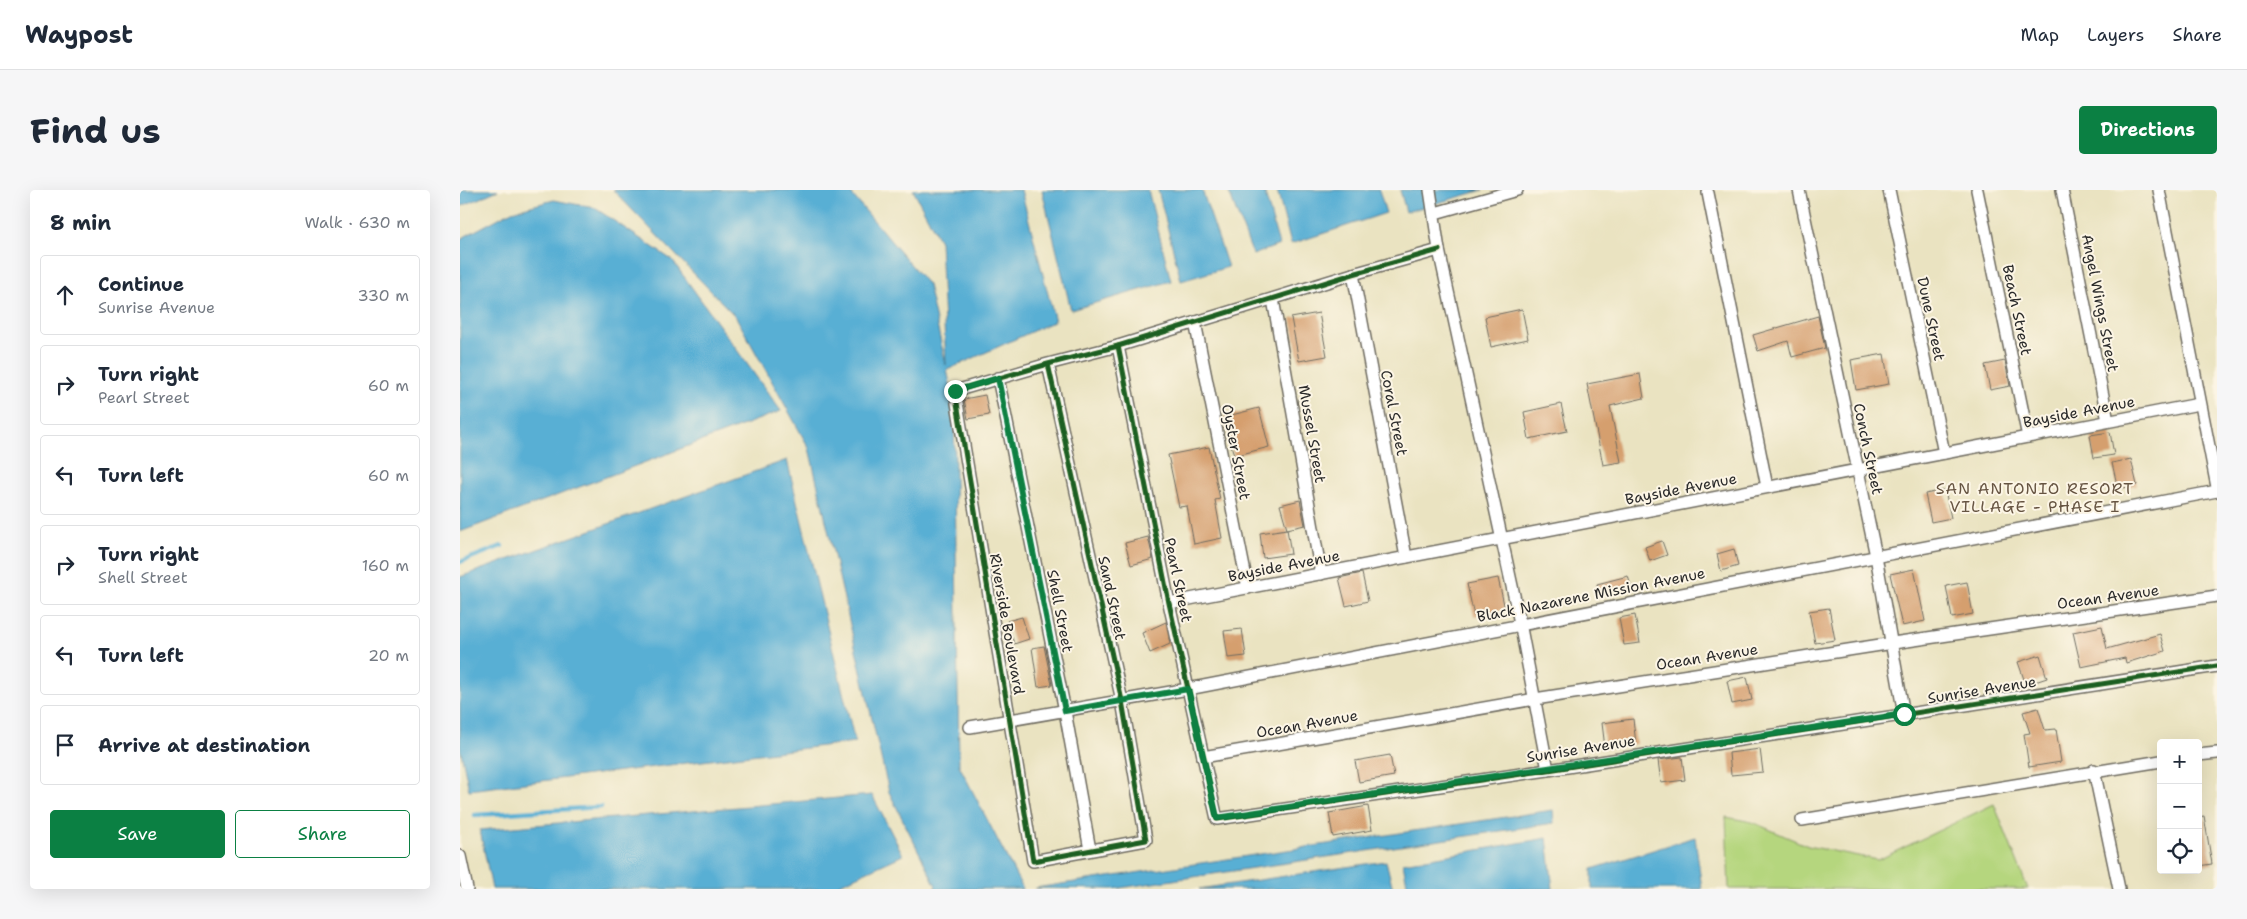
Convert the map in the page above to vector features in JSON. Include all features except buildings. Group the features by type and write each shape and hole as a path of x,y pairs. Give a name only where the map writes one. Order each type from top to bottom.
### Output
{"street":[{"path":"1430,190 1435,213 1439,250 1520,624 1548,770"},
{"path":"1435,213 1517,190"},
{"name":"Conch Street","path":"1799,190 1876,556 1893,643 1904,714"},
{"name":"Dune Street","path":"1889,190 1944,453"},
{"name":"Beach Street","path":"1977,190 2028,437"},
{"name":"Angel Wings Street","path":"2062,190 2108,421"},
{"path":"2159,190 2199,404 2217,487"},
{"path":"1708,193 1767,487"},
{"path":"998,378 1118,346 1353,274 1439,250"},
{"name":"Coral Street","path":"1353,274 1406,557"},
{"name":"Mussel Street","path":"1273,299 1321,574"},
{"name":"Oyster Street","path":"1195,322 1248,588"},
{"name":"Pearl Street","path":"1118,346 1169,603 1217,818"},
{"name":"Sand Street","path":"1048,364 1122,701 1146,840 1090,850"},
{"name":"Riverside Boulevard","path":"998,378 955,391 1034,861 1090,850"},
{"name":"Shell Street","path":"998,378 1065,711 1090,850"},
{"name":"Bayside Avenue","path":"1169,603 2199,404"},
{"name":"Black Nazarene Mission Avenue","path":"970,727 1188,689 2217,491"},
{"name":"Ocean Avenue","path":"1203,758 1535,699 1893,643 2217,596"},
{"name":"Sunrise Avenue","path":"1217,818 1548,770 2217,666"},
{"path":"2202,754 2217,752"},
{"path":"1802,820 2094,770 2157,762"},
{"path":"2094,770 2119,889"},
{"path":"460,856 467,889"}],"green space":[{"path":"1994,804 2028,889 1729,889 1726,817 1752,822 1808,846 1878,860"}],"water":[{"path":"460,190 498,190 460,207"},
{"path":"613,190 848,190 928,285 946,365 940,241 913,190 1021,190 1055,321 947,370 954,401 959,765 1023,889 934,889 936,886 889,792 809,448 736,317"},
{"path":"1042,190 1148,190 1171,281 1071,310"},
{"path":"1158,190 1202,190 1228,267 1181,281"},
{"path":"1228,190 1264,190 1279,245 1253,255"},
{"path":"1277,190 1379,190 1386,213 1291,244"},
{"path":"1400,190 1483,190 1406,212"},
{"path":"554,200 595,208 672,260 781,411 460,532 460,239 512,211"},
{"path":"787,460 855,742 469,790 460,747 460,577"},
{"path":"872,795 903,855 829,889 492,889 480,830"},
{"path":"1553,810 1554,823 1113,889 1035,888"},
{"path":"1695,837 1702,889 1592,889 1592,869"},
{"path":"1547,838 1553,889 1408,889 1403,863"},
{"path":"1386,861 1393,889 1199,889"}],"waterway":[{"path":"460,562 502,546"},
{"path":"475,815 601,807"}],"cycle path":[{"path":"1048,364 1122,701 1146,840 1033,861 955,391 1048,364 1118,346 1353,274 1439,250"},
{"path":"1118,346 1169,603 1217,819 1548,770 2217,666"}],"district":[{"name":"SAN ANTONIO RESORT VILLAGE - PHASE I","path":"2035,497"}],"route":[{"path":"955,391 998,378 1065,711 1188,689 1217,818 1548,770 1904,714"}]}
